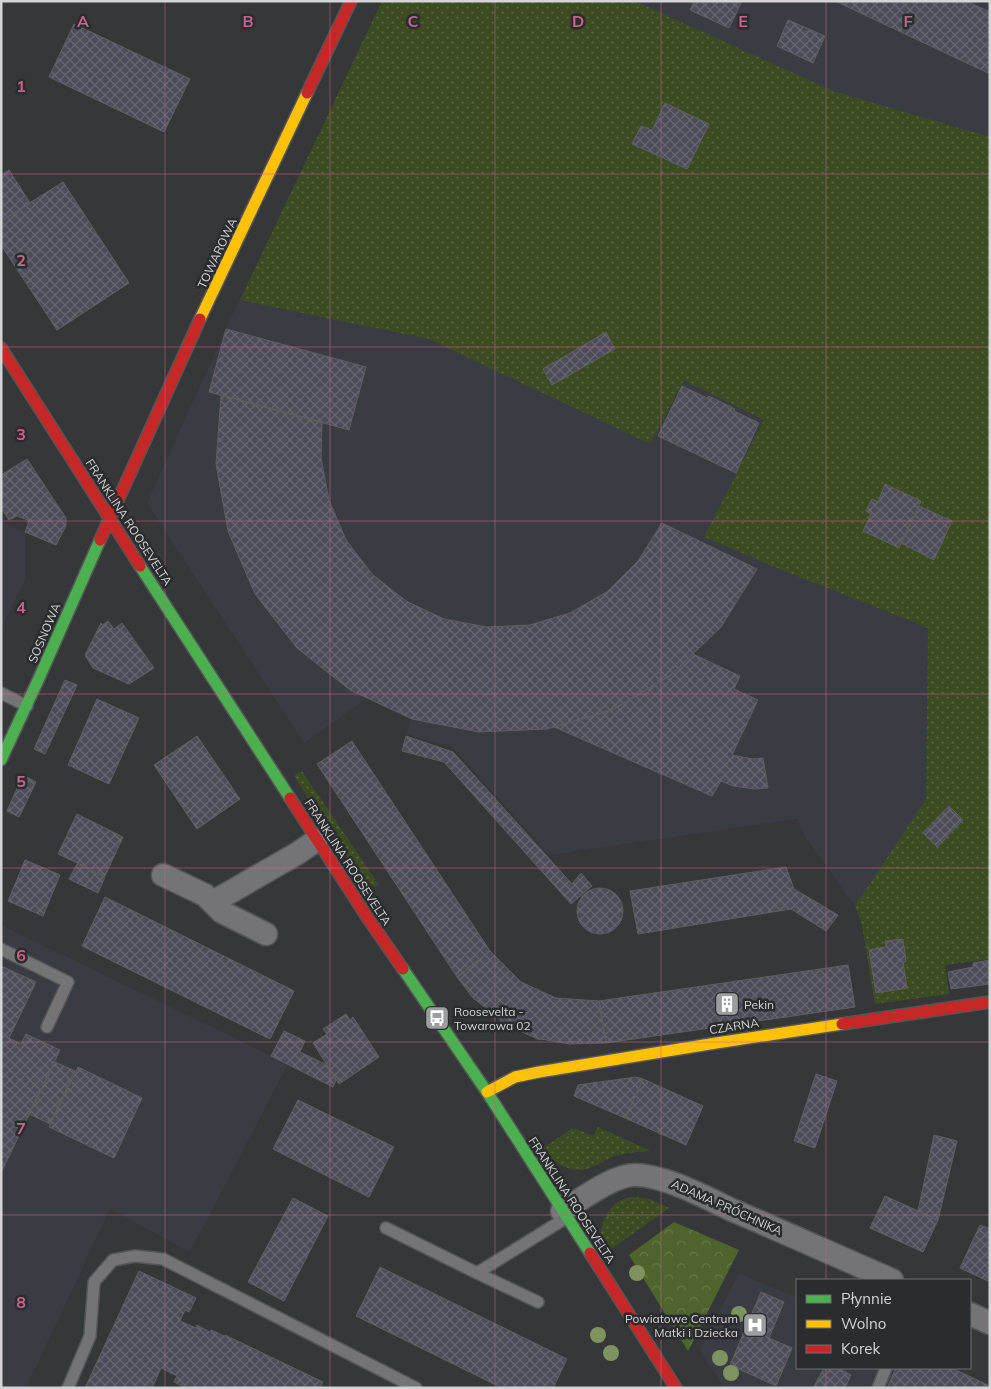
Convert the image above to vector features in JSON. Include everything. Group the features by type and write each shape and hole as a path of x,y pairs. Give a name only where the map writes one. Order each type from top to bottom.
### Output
{"street":[{"name":"TOWAROWA","path":"109,517 351,1"},
{"name":"FRANKLINA ROOSEVELTA","path":"1,348 317,840 367,917 487,1092 676,1388"},
{"name":"SOSNOWA","path":"1,760 27,706 109,517"},
{"path":"213,902 317,840"},
{"path":"163,875 205,895 222,912 266,934"},
{"name":"CZARNA","path":"487,1092 516,1077 552,1070 990,1002"},
{"name":"ADAMA PRÓCHNIKA","path":"564,1214 618,1178 633,1174 649,1176 667,1181 890,1279"},
{"path":"971,1314 990,1323"}],"lane":[{"path":"1,693 27,706"},
{"path":"1,949 68,982 47,1028"},
{"path":"477,1273 564,1214"},
{"path":"386,1228 538,1302"},
{"path":"68,1388 90,1336 94,1282 112,1260 135,1256 163,1259 416,1388"},
{"path":"878,1388 886,1369"}],"shaded area":[{"path":"382,1 990,1 990,959 945,965 949,994 875,1004 862,925 855,906 806,838 797,819 549,855 453,747 406,734 411,719 367,698 304,743 147,503 226,329"},
{"path":"1,523 25,532 25,580 1,629"},
{"path":"1,925 288,1064 190,1252 110,1209 26,1388 1,1388"},
{"name":"Powiatowe Centrum Matki i Dziecka","path":"739,1273 796,1298 796,1369 954,1369 990,1386 990,1388 724,1388 700,1351"}],"green space":[{"path":"382,1 635,1 833,91 990,137 990,959 945,965 949,994 875,1004 862,925 855,906 926,799 928,628 704,537 764,420 684,380 650,444 429,339 240,300"},
{"path":"302,771 379,885 374,887 358,875 294,776"},
{"path":"598,1127 651,1151 633,1152 612,1157 590,1168 576,1170 557,1163 542,1149 571,1129 577,1129 593,1136"},
{"path":"633,1197 650,1199 669,1208 606,1253 601,1239 601,1232 606,1217 615,1204 622,1199"},
{"path":"674,1222 739,1250 688,1351 629,1255"}],"building":[{"path":"694,1 737,1 741,3 729,28 690,10"},
{"path":"835,1 966,1 990,12 990,74"},
{"path":"788,20 825,36 813,63 777,46"},
{"path":"74,24 190,79 164,132 49,77"},
{"path":"665,103 709,124 687,169 632,144 641,126 652,130"},
{"path":"9,170 30,203 1,221 1,175"},
{"path":"63,182 129,283 57,330 1,245 1,221"},
{"path":"226,329 366,367 349,430 209,392"},
{"path":"606,332 615,349 552,385 543,369"},
{"path":"682,386 707,398 709,396 759,423 736,473 658,436"},
{"path":"221,395 322,422 321,458 329,500 346,540 372,574 406,601 444,619 487,627 530,625 570,613 608,591 638,561 662,523 757,569 721,627 671,675 612,710 547,729 479,732 412,719 350,690 297,648 255,594 228,531 216,464"},
{"path":"27,459 66,518 66,526 56,545 25,532 28,520 17,516 9,520 1,508 1,475"},
{"path":"885,484 921,501 899,548 863,531 871,514 866,511 872,499 878,502"},
{"path":"919,506 952,521 934,560 901,543"},
{"path":"108,621 114,629 122,623 154,668 129,684 93,668 85,655 101,623 102,625"},
{"path":"693,654 740,676 734,689 758,700 732,755 753,759 763,758 768,788 754,789 733,786 721,781 712,796 554,727 612,710 671,675"},
{"path":"65,680 77,685 45,754 34,749"},
{"path":"97,699 139,718 109,784 68,765"},
{"path":"197,736 240,799 197,829 154,765"},
{"path":"406,736 453,752 572,884 581,873 592,886 571,904 444,762 402,751"},
{"path":"352,741 490,951 457,977 317,764"},
{"path":"23,775 36,782 19,817 7,811"},
{"path":"949,806 963,820 937,847 923,833"},
{"path":"77,814 123,837 105,876 58,854"},
{"path":"25,860 60,875 43,916 8,901"},
{"path":"77,864 105,877 98,893 69,879"},
{"path":"786,867 794,889 838,915 826,931 791,909 638,934 630,891"},
{"path":"596,888 604,888 613,892 619,898 623,911 619,924 613,930 604,934 596,934 587,930 581,924 577,915 577,907 581,898 587,892"},
{"path":"105,897 294,991 270,1039 82,946"},
{"path":"903,939 906,961 903,962 907,988 876,993 869,950 886,947 885,941"},
{"path":"490,951 521,982 556,998 599,1001 606,1043 569,1044 540,1040 500,1022 501,1020 473,998 457,977"},
{"path":"990,960 990,984 951,989 948,972 973,967 973,963"},
{"name":"Pekin","path":"848,965 855,1007 606,1043 599,1001"},
{"path":"1,966 36,982 9,1038 21,1044 26,1034 60,1050 1,1173"},
{"path":"346,1014 350,1020 353,1017 379,1057 339,1084 313,1043 327,1034 323,1029"},
{"path":"284,1031 305,1041 300,1052 327,1065 336,1080 333,1087 271,1056"},
{"path":"55,1062 75,1071 50,1124 29,1114"},
{"path":"78,1067 142,1098 114,1158 49,1127"},
{"path":"816,1074 837,1081 815,1148 794,1141"},
{"path":"636,1077 643,1079 625,1118 574,1096 578,1085"},
{"path":"643,1079 703,1106 686,1145 625,1118"},
{"path":"298,1100 394,1147 369,1197 273,1149"},
{"path":"934,1135 957,1141 938,1220 918,1211"},
{"path":"885,1196 938,1220 923,1252 870,1228"},
{"path":"293,1198 328,1216 284,1301 248,1282"},
{"path":"980,1225 990,1229 990,1282 960,1268"},
{"path":"380,1267 567,1359 553,1388 502,1388 356,1316"},
{"path":"139,1271 196,1298 189,1312 185,1310 180,1321 196,1328 197,1325 210,1332 211,1330 225,1335 323,1382 320,1388 186,1388 174,1382 177,1376 161,1368 152,1388 85,1388"},
{"path":"761,1292 784,1302 769,1338 792,1348 776,1386 730,1365"},
{"path":"823,1369 840,1369 851,1375 845,1388 813,1388"},
{"path":"896,1369 954,1369 990,1386 990,1388 887,1388"}],"traffic: fast":[{"path":"1,760 100,540"},
{"path":"140,566 290,798"},
{"path":"403,969 487,1092 590,1253"}],"traffic: slow":[{"path":"200,319 307,93"},
{"path":"487,1092 515,1077 539,1072 842,1024"}],"traffic: jam":[{"path":"307,93 351,1"},
{"path":"100,540 200,319"},
{"path":"1,348 140,566"},
{"path":"290,798 403,969"},
{"path":"842,1024 990,1002"},
{"path":"590,1253 676,1388"}],"place":[{"name":"Pekin","path":"727,1004"},
{"name":"Roosevelta - Towarowa 02","path":"437,1018"},
{"name":"Powiatowe Centrum Matki i Dziecka","path":"755,1325"}]}
